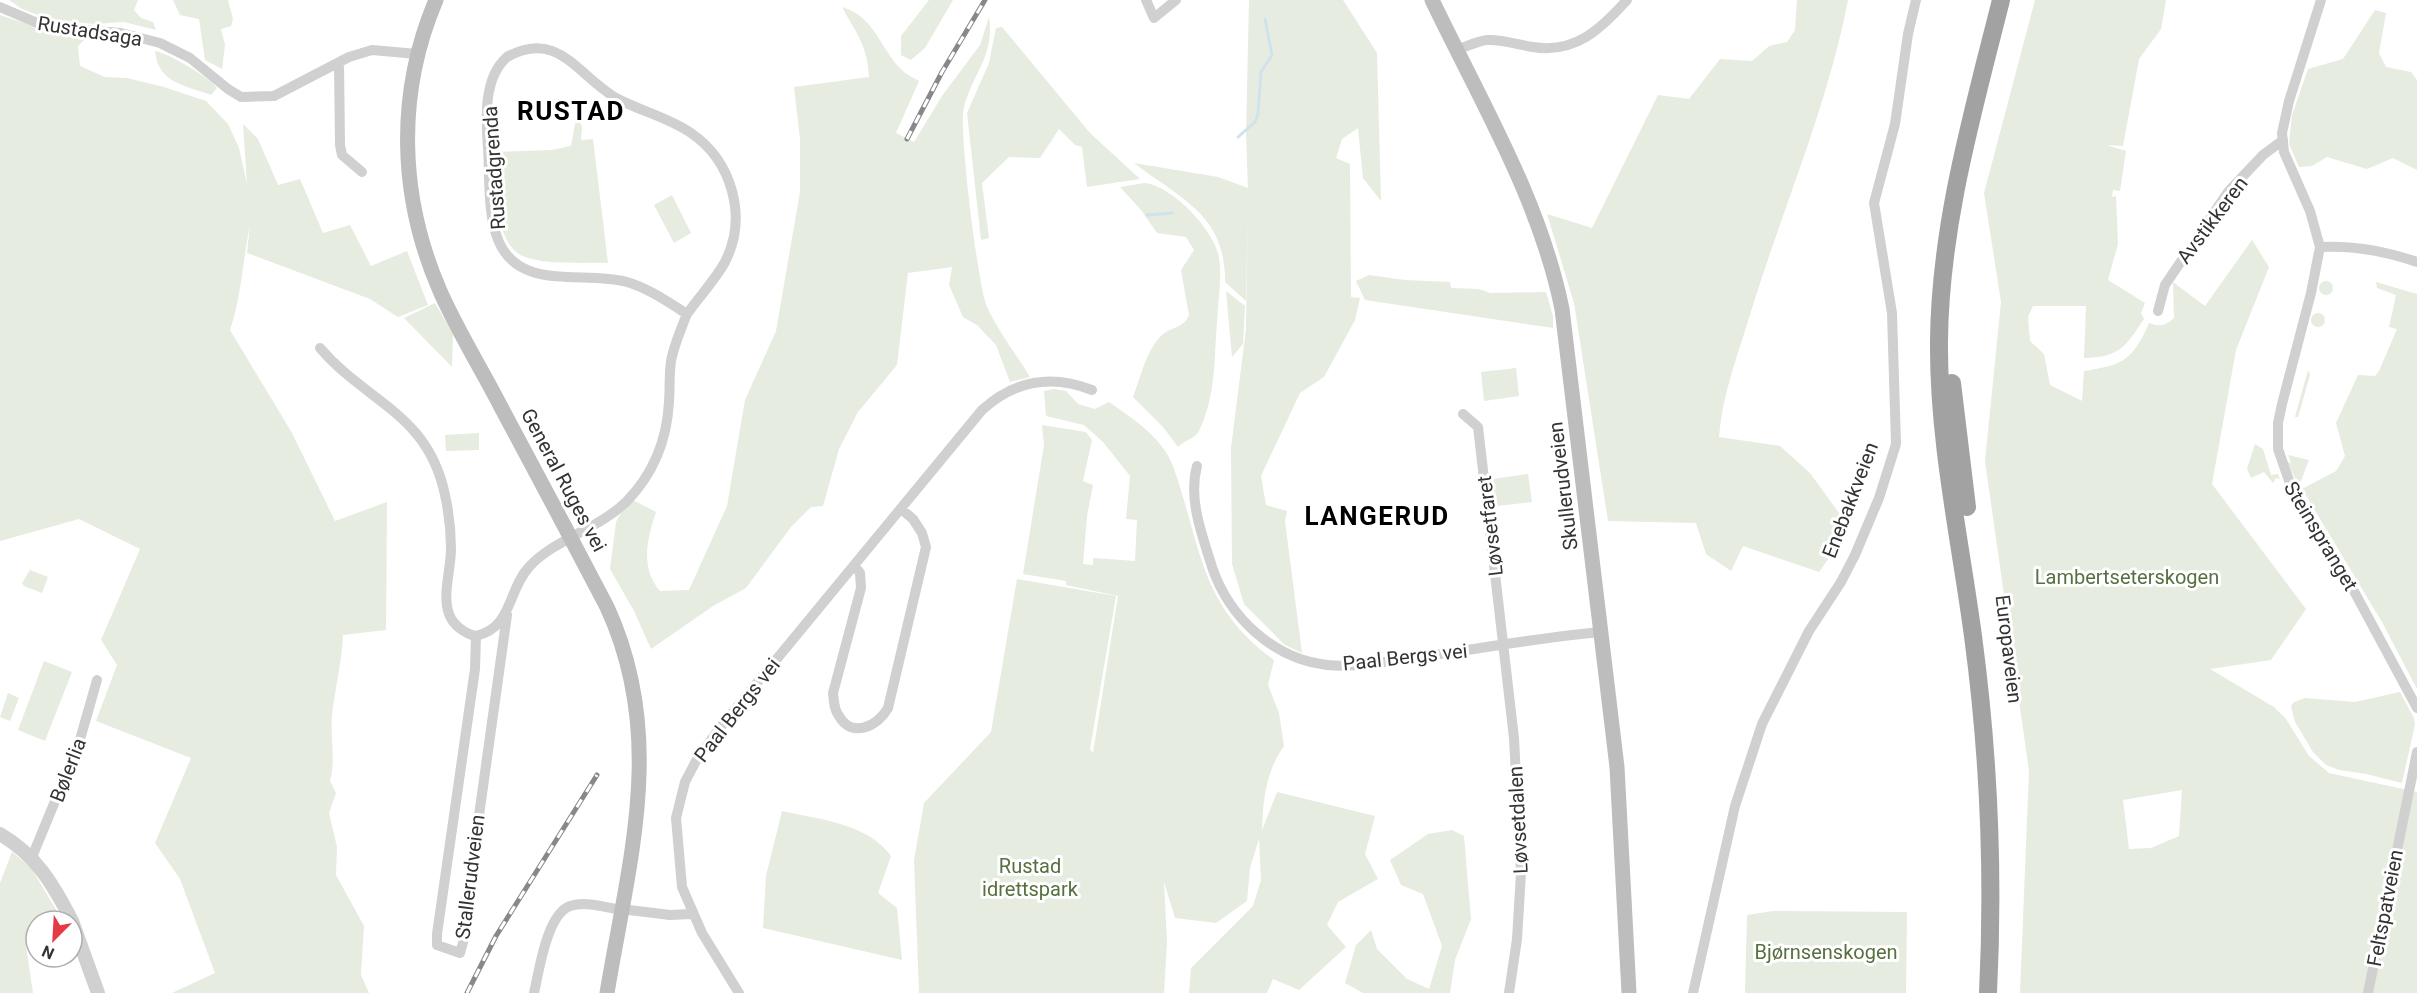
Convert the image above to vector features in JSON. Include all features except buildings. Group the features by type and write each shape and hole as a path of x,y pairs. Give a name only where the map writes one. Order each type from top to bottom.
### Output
{"highway":[{"name":"Europaveien","path":"1988,993 1992,860 1987,754 1944,433 1938,344 1941,284 1950,216 2001,0"},
{"name":"Europaveien","path":"2000,993 2004,894 2001,793 1985,637 1953,402 1951,313 1965,201 2013,0"}],"main road":[{"name":"General Ruges vei","path":"436,0 417,54 408,113 407,155 411,196 421,238 447,306 608,607 632,676 639,716 640,782 607,993"},
{"name":"Skullerudveien","path":"1432,0 1530,204 1557,282 1568,350 1619,788 1629,993"}],"street":[{"path":"1146,0 1154,18 1176,0"},
{"path":"1456,50 1489,40 1546,49 1568,46 1598,30 1627,0"},
{"name":"Enebakkveien","path":"1693,993 1735,806 1762,724 1809,631 1842,582 1855,555 1879,498 1896,444 1892,313 1874,203 1895,124 1908,34 1916,0"},
{"name":"Steinspranget","path":"2321,0 2285,115 2284,152 2310,211 2320,247 2317,270 2278,423 2279,456 2293,492 2355,593 2417,708"},
{"name":"Rustadsaga","path":"0,7 48,27 121,33 160,43 190,58 228,89 242,97 274,96 339,62 372,50 417,54"},
{"name":"Rustadgrenda","path":"572,539 625,503 652,468 665,432 672,357 687,314 724,265 732,241 736,210 732,186 720,162 690,132 617,99 555,51 536,47 507,57 493,81 486,120 493,220 500,244 509,257 536,274 594,276 636,285 687,314"},
{"path":"339,62 340,145 342,154 362,172"},
{"name":"Avstikkeren","path":"2158,311 2165,285 2228,192 2263,155 2283,140"},
{"path":"2320,247 2339,246 2380,250 2417,262"},
{"path":"320,348 336,367 406,420 430,452 445,492 450,522 448,610 458,627 476,636"},
{"name":"Paal Bergs vei","path":"739,993 691,914 679,872 676,818 681,794 691,770 719,729 966,427 999,397 1032,382 1070,381 1092,390"},
{"name":"Løvsetfaret","path":"1463,414 1478,427 1505,646"},
{"name":"Paal Bergs vei","path":"1197,466 1192,485 1193,495 1216,579 1235,612 1275,647 1299,658 1338,665 1376,663 1602,632"},
{"path":"854,565 860,573 861,588 833,693 835,708 842,721 855,728 863,728 877,723 888,708 922,567 925,540 913,519 901,509"},
{"name":"Stallerudveien","path":"508,611 498,626 476,636 475,669 437,934 437,945 460,953 465,932 469,887 508,611 517,585 527,569 540,558 572,539"},
{"name":"Løvsetdalen","path":"1505,646 1514,727 1521,873 1518,939 1509,993"},
{"name":"Bølerlia","path":"32,857 79,743 97,680"},
{"name":"Feltspatveien","path":"2368,993 2417,752"},
{"path":"0,834 32,857 49,878 66,909"},
{"path":"534,993 551,927 562,910 586,904 670,915 691,914"},
{"path":"84,954 98,993"}],"green space":[{"path":"9,0 138,0 134,10 141,18 153,22 156,30 124,22 95,24 51,20 22,9"},
{"path":"173,0 228,0 233,19 231,26 221,29 225,45 222,69 205,60 199,19 180,15"},
{"path":"929,0 953,0 925,48 911,60 901,55 901,36"},
{"path":"1249,0 1343,0 1377,53 1381,201 1363,178 1358,128 1342,139 1336,158 1350,164 1351,297 1360,298 1355,320 1324,377 1300,393 1261,476 1266,505 1287,511 1285,521 1302,653 1285,645 1244,604 1232,564 1231,448 1246,329 1248,200 1246,301 1225,282 1223,259 1218,240 1209,224 1183,198 1134,163 1218,177 1248,188 1246,135"},
{"path":"1797,0 1848,0 1816,121 1731,377 1723,407 1719,437 1780,446 1810,473 1847,524 1836,548 1819,572 1743,546 1731,571 1706,554 1696,523 1608,521 1574,303 1547,214 1592,228 1658,95 1689,99 1720,59 1752,61 1769,46 1787,42 1795,30"},
{"name":"Lambertseterskogen","path":"2035,0 2166,0 2161,29 2139,59 2123,146 2107,145 2126,151 2120,191 2113,190 2112,197 2116,196 2118,244 2108,280 2145,303 2141,313 2144,319 2132,337 2114,353 2084,358 2086,306 2033,306 2028,317 2030,341 2044,354 2050,385 2082,401 2084,371 2108,366 2125,359 2138,345 2149,323 2162,325 2174,318 2173,282 2205,306 2252,240 2269,267 2236,350 2212,484 2306,609 2271,660 2210,669 2274,707 2286,719 2309,756 2329,773 2417,792 2417,993 2020,993 2029,771 1985,461 2001,302 1984,193","holes":["2182,790 2179,836 2151,848 2129,849 2123,800"]},
{"path":"842,7 863,18 895,63 919,81 896,133 914,142 942,96 980,45 989,17 989,42 986,53 964,107 964,144 970,207 987,307 1030,377 1010,382 996,345 977,325 963,317 949,285 952,267 908,273 897,365 858,412 839,449 823,506 811,507 791,527 746,588 713,606 651,649 634,611 610,569 616,522 629,498 656,512 647,553 650,573 660,591 689,590 727,506 745,400 776,331 800,192 800,139 794,87 869,77 864,48"},
{"path":"2375,10 2386,13 2379,53 2386,67 2411,72 2417,80 2417,170 2393,158 2367,169 2327,157 2312,166 2299,167 2289,144 2292,115 2308,69 2343,59"},
{"path":"0,15 40,26 108,36 87,37 78,46 80,66 105,77 127,78 206,101 228,124 239,148 247,184 243,124 258,139 278,185 300,179 323,233 350,225 371,266 407,251 428,305 398,317 370,299 247,253 250,225 230,330 292,433 335,521 387,502 386,630 343,635 332,723 333,764 330,781 336,793 329,813 337,847 336,875 364,926 361,975 369,993 172,993 215,973 180,879 155,843 191,758 96,721 117,665 101,640 140,549 79,519 0,541"},
{"path":"1002,27 1090,133 1140,179 1087,187 1082,147 1075,145 1059,129 1040,158 1009,157 982,183 989,238 981,240 967,113 989,63 996,28"},
{"path":"155,51 188,66 217,88 211,95 174,81 161,70"},
{"path":"577,113 582,127 581,140 593,139 608,263 550,262 528,258 519,254 511,246 504,235 500,221 496,192 496,152 551,150 571,146"},
{"path":"1144,183 1166,191 1188,209 1207,231 1218,253 1220,287 1209,404 1197,434 1178,447 1163,427 1133,397 1156,341 1166,332 1181,325 1189,315 1181,270 1194,250 1186,237 1157,233 1141,210 1120,187"},
{"path":"672,195 691,233 674,243 654,205"},
{"path":"1369,275 1405,280 1450,282 1451,288 1479,289 1490,293 1546,292 1553,316 1553,328 1365,300 1356,281"},
{"path":"2326,281 2331,283 2333,288 2331,293 2326,295 2321,293 2319,288 2321,283"},
{"path":"2376,282 2417,294 2417,689 2382,622 2302,489 2336,471 2345,456 2336,423 2358,375 2375,376 2379,371 2397,329 2389,327 2396,295 2377,288"},
{"path":"1226,291 1245,306 1243,344 1232,357"},
{"path":"435,303 453,334 452,367 404,318"},
{"path":"2318,313 2323,315 2325,320 2323,325 2318,327 2313,325 2311,320 2313,315"},
{"path":"1516,368 1519,396 1484,401 1481,372"},
{"path":"2308,370 2310,375 2298,417 2295,417"},
{"name":"Rustad idrettspark","path":"1054,389 1066,391 1078,404 1095,409 1109,402 1128,415 1162,446 1173,466 1206,573 1217,596 1231,618 1249,639 1274,660 1268,685 1279,713 1284,746 1269,776 1263,808 1262,830 1277,792 1375,816 1365,854 1378,879 1338,902 1327,925 1346,947 1299,990 1273,979 1267,993 1189,993 1191,968 1253,906 1261,880 1259,839 1250,868 1247,901 1216,923 1175,918 1164,882 1167,942 1164,993 919,993 914,860 924,803 991,732 1017,579 1116,596 1090,749 1093,753 1118,596 1066,585 1066,581 1023,574 1044,445 1042,425 1086,432 1092,440 1083,481 1093,485 1087,516 1083,564 1093,565 1093,558 1135,561 1137,520 1126,519 1130,476 1103,442 1084,425 1046,416 1044,391"},
{"path":"479,433 479,450 446,451 445,435"},
{"path":"2255,444 2263,449 2271,475 2278,474 2280,479 2276,478 2273,483 2264,472 2251,478 2247,469"},
{"path":"2288,455 2309,460 2299,486 2288,464 2288,462 2291,463"},
{"path":"1528,474 1532,502 1496,506 1493,479"},
{"path":"30,570 48,577 42,593 22,583"},
{"path":"44,661 72,672 45,741 18,730"},
{"path":"2400,692 2414,718 2415,725 2402,783 2339,770 2326,765 2313,752 2295,722 2291,706 2294,702 2305,698 2355,702"},
{"path":"8,693 19,698 10,721 0,717"},
{"path":"782,811 842,824 870,837 891,856 878,893 897,908 902,960 763,928 766,876"},
{"path":"1452,830 1464,836 1471,919 1455,960 1450,993 1363,993 1345,983 1356,945 1371,930 1377,949 1407,979 1429,989 1442,946 1423,894 1401,885 1390,860 1428,834"},
{"path":"12,852 31,868 56,909 24,909 24,969 29,969 33,993 0,993 0,883"},
{"name":"Bjørnsenskogen","path":"1773,911 1907,912 1906,993 1745,993 1747,915"}],"waterway":[{"path":"1238,137 1255,122 1258,114 1261,72 1272,55 1265,19"},
{"path":"1147,215 1173,213"}],"railway":[{"path":"907,139 942,72 985,0"},
{"path":"467,993 496,936 597,775"}],"district":[{"name":"RUSTAD","path":"571,111"},
{"name":"LANGERUD","path":"1377,516"}]}
